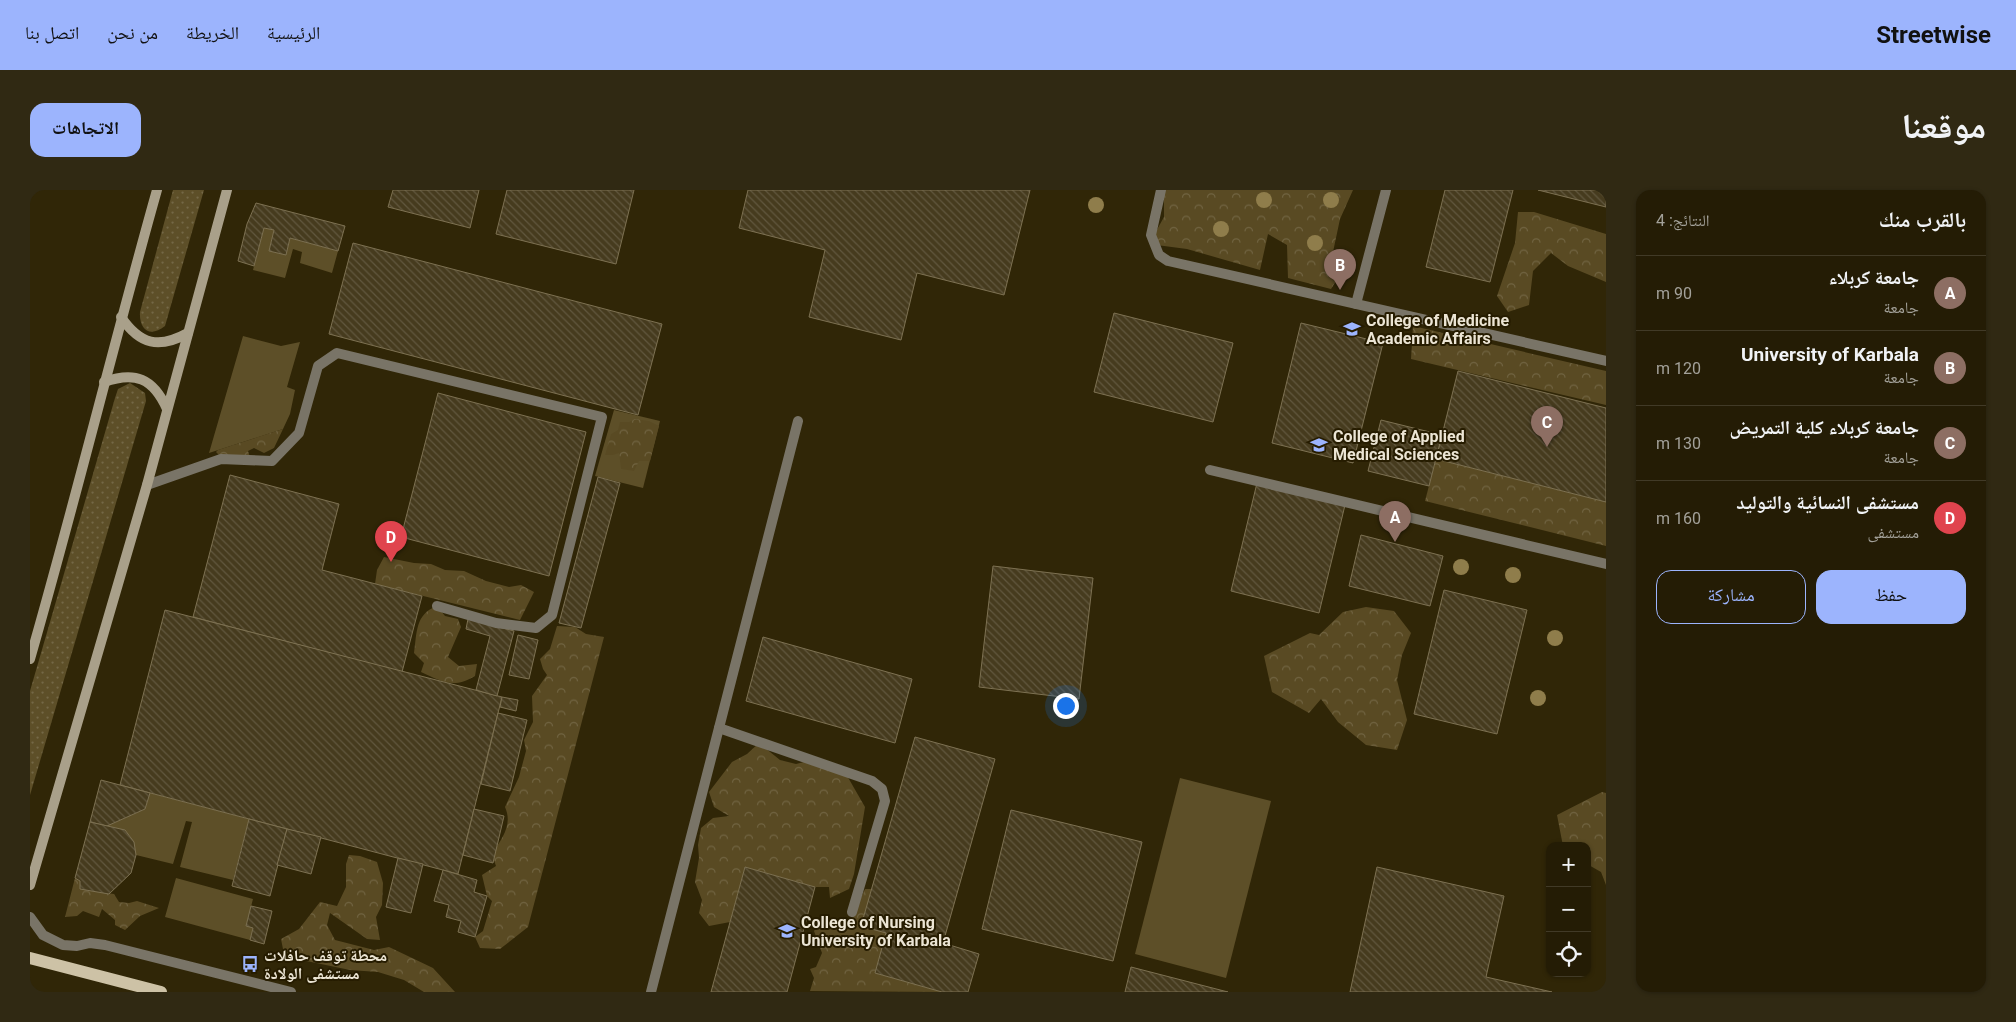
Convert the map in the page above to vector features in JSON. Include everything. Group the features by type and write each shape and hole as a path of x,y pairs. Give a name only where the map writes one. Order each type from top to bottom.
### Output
{"main road":[{"path":"30,659 62,546 121,317 157,190"},
{"path":"30,885 147,485 227,190"},
{"path":"121,317 130,330 143,339 158,343 174,341 188,333"},
{"path":"104,382 118,377 134,377 149,383 161,394 167,409"},
{"path":"32,957 161,992"}],"street":[{"path":"1161,190 1151,235 1158,255 1168,261 1606,362"},
{"path":"1356,304 1386,190"},
{"path":"147,485 221,459 272,461 299,433 318,366 337,353 602,417 552,615 536,628 496,623 437,606"},
{"path":"651,992 798,421"},
{"path":"1210,470 1606,564"},
{"path":"719,728 872,781 882,790 885,801 852,912"},
{"path":"30,917 43,934 63,945 78,946 90,943 105,945 291,992"}],"shaded area":[{"path":"173,190 204,190 165,326 160,330 150,332 141,323 140,312"},
{"path":"264,228 274,230 269,251 286,255 290,238 338,251 332,273 300,263 302,252 293,249 285,278 253,270"},
{"path":"243,336 281,346 300,342 287,387 295,390 290,414 283,429 209,453"},
{"path":"130,383 145,393 146,401 30,795 30,691 115,398 118,389"},
{"path":"614,410 660,421 643,488 595,476"},
{"path":"1180,778 1271,801 1226,978 1135,954"},
{"path":"150,793 249,819 233,880 180,867 192,822 186,821 173,864 136,855 133,842 128,834 107,826 145,809"},
{"path":"176,878 253,899 246,926 253,928 250,940 165,917"}],"green space":[{"path":"1164,190 1353,190 1340,219 1333,252 1345,267 1331,289 1288,278 1287,245 1268,234 1260,270 1187,249 1149,244 1164,217"},
{"path":"1518,212 1534,212 1606,234 1606,282 1568,266 1551,253 1533,271 1529,305 1508,312 1497,296 1515,243"},
{"path":"1413,326 1606,371 1606,405 1411,359"},
{"path":"635,419 649,421 659,426 650,461 639,461 634,471 621,469 619,453 605,455 611,434 618,430 620,422 629,422"},
{"path":"283,429 274,448 264,453 254,448 248,451 251,460 219,455 216,452 218,450"},
{"path":"1436,459 1606,502 1606,546 1425,501"},
{"path":"384,557 414,563 431,564 445,570 464,571 486,581 509,587 521,585 534,592 520,620 375,584 377,570"},
{"path":"437,606 445,616 458,619 461,627 448,657 459,666 477,664 475,676 467,680 448,683 421,672 424,663 414,653 418,625 430,609"},
{"path":"1366,607 1394,611 1411,633 1402,655 1397,680 1407,720 1397,750 1366,745 1338,722 1321,699 1309,713 1272,692 1264,656 1310,633 1319,635 1343,612"},
{"path":"557,626 575,627 586,634 604,637 528,927 500,949 480,948 475,937 483,931 492,901 487,896 482,875 496,866 492,854 507,826 508,820 505,807 519,777 526,751 524,740 533,722 532,696 547,675 540,659 550,649"},
{"path":"759,743 780,760 796,764 816,759 842,767 865,807 854,874 849,889 830,898 829,887 815,887 745,867 730,922 709,926 699,913 702,900 695,882 701,828 713,818 729,816 714,807 709,792 732,762 747,754"},
{"path":"1602,792 1606,793 1606,885 1601,872 1591,866 1591,842 1562,842 1557,815"},
{"path":"349,855 360,856 377,862 383,883 382,905 376,917 380,940 367,939 330,913 327,925 335,940 374,950 389,947 433,968 455,992 424,992 404,980 378,972 350,970 292,958 283,949 281,939 299,929 320,902 337,906 346,887 346,864"},
{"path":"75,878 80,881 80,889 114,894 119,902 129,903 137,901 159,908 140,916 125,930 115,925 115,920 102,909 99,917 83,911 77,916 65,917"},
{"path":"865,889 872,889 886,933 875,973 942,992 810,991 814,978 810,969 816,967 822,953 814,931 823,919 851,919"}],"building":[{"path":"393,190 479,190 470,228 388,207"},
{"path":"507,190 634,190 616,264 496,234"},
{"path":"748,190 1030,190 1004,295 917,273 901,340 809,317 825,250 739,228"},
{"path":"1445,190 1513,190 1490,282 1426,267"},
{"path":"1538,190 1606,190 1606,207"},
{"path":"256,203 345,226 338,251 290,238 286,255 269,251 274,230 264,228 254,266 238,261 247,224"},
{"path":"353,243 662,324 638,415 329,334"},
{"path":"1114,313 1233,343 1213,422 1094,392"},
{"path":"1301,323 1383,343 1353,463 1272,443"},
{"path":"1458,371 1606,408 1606,502 1436,459"},
{"path":"438,393 586,432 549,576 401,537"},
{"path":"1381,420 1442,435 1429,486 1368,471"},
{"path":"230,475 339,504 322,570 422,596 402,672 193,617"},
{"path":"598,477 620,483 581,628 559,623"},
{"path":"1257,483 1345,505 1319,613 1231,591"},
{"path":"1361,535 1443,556 1430,606 1349,586"},
{"path":"993,566 1093,578 1079,699 979,687"},
{"path":"1444,590 1527,610 1497,734 1414,714"},
{"path":"165,610 502,697 458,874 120,785"},
{"path":"468,619 514,631 497,696 476,690 490,636 466,629"},
{"path":"518,635 538,640 529,679 509,675"},
{"path":"763,637 912,679 895,743 746,701"},
{"path":"502,697 518,700 516,711 500,707"},
{"path":"498,713 527,720 510,791 481,784"},
{"path":"915,737 995,759 943,943 979,954 968,992 942,992 875,973 886,933 861,926"},
{"path":"101,780 150,793 145,809 107,826 90,822"},
{"path":"474,809 504,816 493,863 463,855"},
{"path":"1011,810 1142,842 1113,961 982,929"},
{"path":"249,819 287,829 270,896 232,886"},
{"path":"90,822 125,830 134,842 136,855 131,873 109,894 80,889 80,881 75,878"},
{"path":"287,829 321,837 311,874 277,865"},
{"path":"398,858 423,864 411,913 386,907"},
{"path":"745,867 815,887 787,992 711,992"},
{"path":"1377,867 1504,896 1486,977 1552,992 1350,992"},
{"path":"443,870 477,880 474,892 487,896 475,937 458,932 461,921 446,917 449,905 434,901"},
{"path":"251,906 272,911 264,944 250,940 253,928 246,926"},
{"path":"1131,967 1228,992 1125,992"}],"place":[{"name":"University of Karbala","path":"1340,290"},
{"name":"College of Medicine Academic Affairs","path":"1352,329"},
{"name":"College of Applied Medical Sciences","path":"1319,445"},
{"name":"جامعة كربلاء كلية التمريض","path":"1547,447"},
{"name":"جامعة كربلاء","path":"1395,542"},
{"name":"مستشفى النسائية والتوليد","path":"391,562"},
{"name":"College of Nursing University of Karbala","path":"787,931"},
{"name":"محطة توقف حافلات مستشفى الولادة","path":"250,964"}]}
